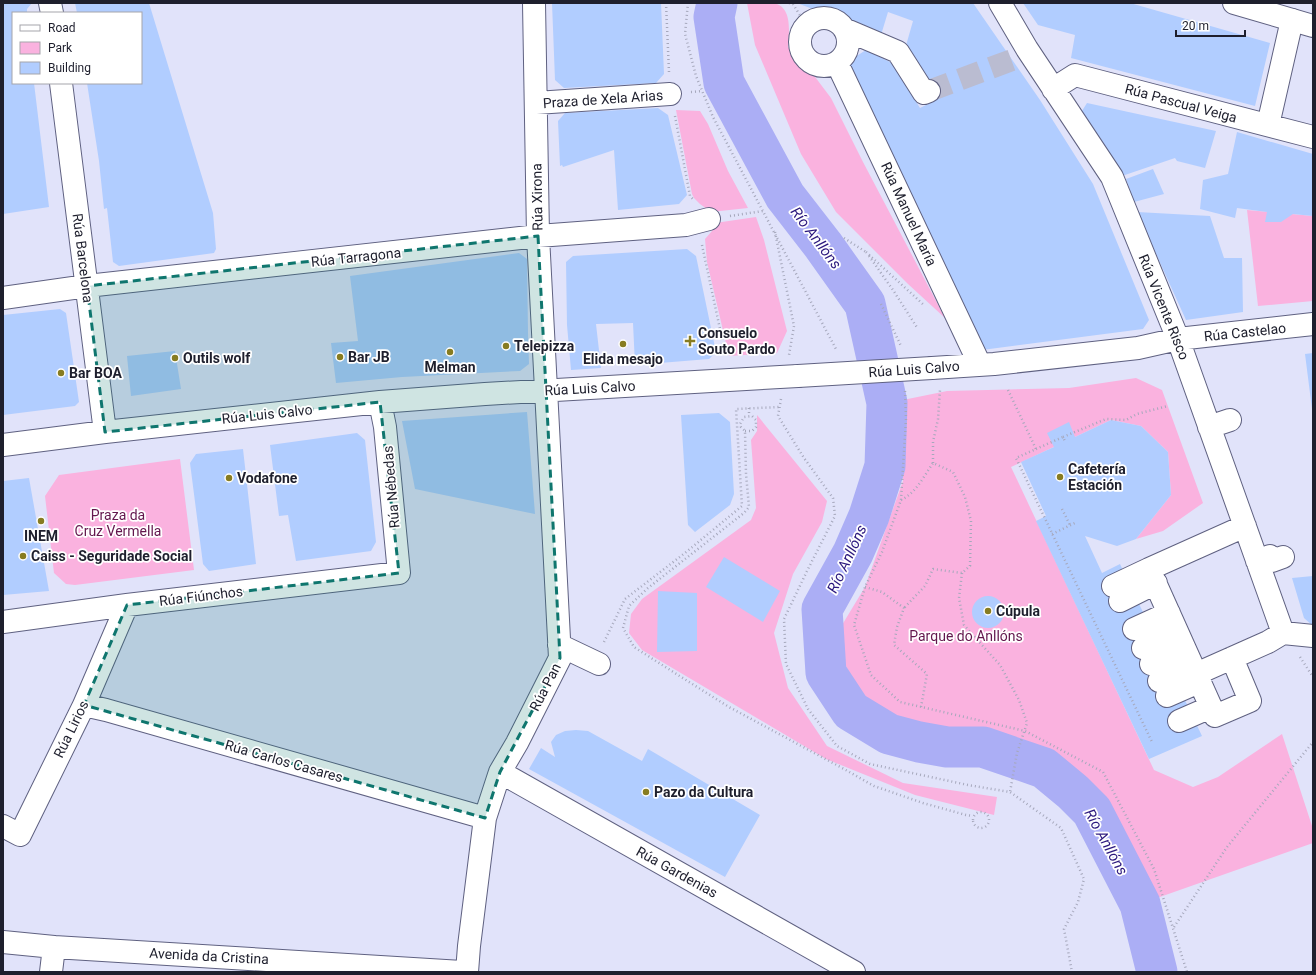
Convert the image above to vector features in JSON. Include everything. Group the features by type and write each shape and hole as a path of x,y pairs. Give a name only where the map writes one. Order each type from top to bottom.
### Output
{"street":[{"name":"Rúa Xirona","path":"534,3 538,236 545,391"},
{"name":"Rúa Vicente Risco","path":"1000,3 1020,55 1053,89 1112,177 1178,339 1220,424 1245,526 1272,555 1283,633"},
{"path":"1234,3 1313,26"},
{"path":"823,17 831,19 839,23 844,29 848,37 848,44 846,52 837,63 823,66 815,65 803,55 799,38 806,25 812,20 823,17"},
{"path":"1268,125 1292,20"},
{"path":"844,29 898,52 927,92"},
{"name":"Rúa Manuel María","path":"837,63 980,365"},
{"name":"Rúa Pascual Veiga","path":"1053,89 1075,75 1313,137"},
{"name":"Rúa Barcelona","path":"61,84 105,432"},
{"name":"Praza de Xela Arias","path":"536,103 670,94"},
{"name":"Rúa Tarragona","path":"3,298 87,286 538,236 686,225 709,220"},
{"name":"Rúa Castelao","path":"1178,339 1313,324"},
{"name":"Rúa Luis Calvo","path":"4,444 380,402 980,365 1138,348 1178,339"},
{"name":"Rúa Pan","path":"467,972 468,946 485,818 500,772 517,743 560,658 545,391"},
{"name":"Rúa Nébedas","path":"380,402 385,427 399,573"},
{"path":"1147,655 1182,642 1245,526"},
{"name":"Rúa Fiúnchos","path":"3,622 127,605 399,573"},
{"name":"Rúa Lirios","path":"3,826 20,835 84,705 127,605"},
{"path":"1147,655 1182,642 1232,658 1268,642 1283,633 1313,636"},
{"path":"1147,655 1182,642"},
{"path":"1147,655 1182,642"},
{"path":"1147,655 1182,642"},
{"path":"1182,642 1215,716 1250,701 1232,658"},
{"path":"559,645 595,662"},
{"name":"Rúa Carlos Casares","path":"84,705 485,818"},
{"name":"Rúa Gardenias","path":"500,772 854,972"},
{"name":"Avenida da Cristina","path":"3,942 209,964 462,972"},
{"path":"51,972 54,947"}],"path":[{"path":"688,3 685,34 696,76 713,117 837,351"},
{"path":"789,3 793,4 806,25"},
{"path":"727,361 701,241 709,220 764,211"},
{"path":"775,232 794,326 792,376 779,407 778,416 804,458 833,498 835,516 784,619 786,664 808,709 837,746 870,764 968,785 1010,792 1061,828 1084,879 1078,902 1064,929 1072,972"},
{"path":"844,238 866,252 930,310"},
{"path":"866,252 918,329"},
{"path":"901,500 906,498 918,485 933,463 933,442 938,419 937,367"},
{"path":"1008,390 1036,449"},
{"path":"1152,742 1016,458 1106,419 1125,421 1137,414 1168,406"},
{"path":"595,662 625,599 685,553 742,506 736,409 779,407"},
{"path":"749,408 749,416"},
{"path":"745,431 752,431 756,427 756,420 752,416 744,417 741,421 741,427 745,431 746,474 749,507 744,513 648,588 629,606 623,628 634,647 729,707 874,786 923,803 966,815 973,816 979,812 985,813 989,817 988,823 984,828 978,828 972,822 973,816"},
{"path":"906,419 901,500 882,552 865,587 854,625 871,675 900,702 1025,731 1103,772 1154,870 1187,972"},
{"path":"1063,437 1065,441"},
{"path":"933,463 953,472 965,497 971,521 970,566 962,573 959,598 964,625 1000,665 1019,700 1027,723 1020,745 1010,792"},
{"path":"1062,509 1070,525"},
{"path":"1052,534 1077,522"},
{"path":"921,707 927,674 894,645 897,627 904,608 925,586 933,568 962,573"},
{"path":"865,587 882,592 904,608"},
{"path":"1174,928 1227,847 1313,742"}],"highlighted area":[{"path":"538,236 560,658 500,772 485,818 84,705 127,605 399,573 380,402 105,432 87,286"}],"green space":[{"path":"747,3 773,3 784,9 787,15 789,28 788,47 803,61 831,98 945,318 908,284 836,212 801,154 755,45"},
{"path":"676,110 700,111 708,124 728,171 748,208 711,212 694,198"},
{"path":"1247,210 1313,216 1313,301 1258,306"},
{"path":"756,217 764,240 787,331 777,353 729,356 707,262 705,239 712,231 715,223"},
{"name":"Parque do Anllóns","path":"1136,378 1162,390 1203,503 1163,531 1136,539 1171,495 1168,452 1141,426 1111,420 1011,467 1154,770 1193,787 1218,777 1282,734 1313,829 1313,843 1140,904 1092,811 1044,768 919,742 860,698 859,690 842,659 839,630 865,587 903,481 896,439 893,402 947,391 1069,388"},
{"path":"757,415 827,501 822,522 793,574 774,633 788,688 827,746 903,783 997,797 994,815 915,795 826,759 642,650 629,633 631,614 642,599 751,520 756,508 751,440 757,431"},
{"name":"Praza da Cruz Vermella","path":"180,459 194,570 75,585 66,584 54,573 45,496 59,475"}],"building":[{"path":"3,3 32,3 27,9 27,12 12,12 12,84 34,84 49,207 3,214"},
{"path":"75,3 149,3 213,213 216,249 214,253 119,266 113,262 107,208 104,209 99,161 87,84 142,84 142,12 77,12"},
{"path":"552,3 661,3 664,74 656,83 564,88 555,80"},
{"path":"797,3 973,3 1040,100 1093,184 1149,320 1143,329 982,350 847,62 866,50 892,63 920,108 934,101 905,49 913,21 888,12 881,35"},
{"path":"1023,3 1130,3 1270,43 1255,106 1071,58 1075,35 1038,25"},
{"path":"1087,103 1216,131 1205,168 1177,161 1175,158 1119,177 1080,114"},
{"path":"658,108 668,115 687,195 679,204 618,210 614,150 563,167 562,165 560,166 558,121 565,113"},
{"path":"1237,132 1313,154 1313,216 1293,214 1281,222 1265,222 1267,212 1237,208 1235,218 1200,209 1203,180 1228,174"},
{"path":"1153,169 1164,194 1134,202 1126,179"},
{"path":"1137,212 1210,216 1224,258 1242,258 1243,312 1186,320"},
{"path":"687,249 696,256 716,352 709,359 635,365 633,323 596,324 601,368 571,370 567,325 566,262 573,256"},
{"path":"519,253 527,259 529,364 520,371 402,377 336,383 331,343 358,341 350,276"},
{"path":"60,309 66,313 79,402 75,406 3,415 3,315"},
{"path":"175,351 181,389 131,396 127,356"},
{"path":"1313,353 1313,409 1312,409 1305,354"},
{"path":"527,412 535,514 415,489 402,421"},
{"path":"719,413 730,422 734,494 730,505 695,532 688,525 681,415"},
{"path":"1111,420 1141,426 1168,452 1171,495 1136,539 1117,546 1085,536 1102,573 1120,564 1202,736 1149,759 1036,521 1046,516 1021,462 1054,447 1047,433 1069,422 1075,437"},
{"path":"357,433 365,440 376,542 371,551 296,561 288,515 279,516 270,445"},
{"path":"243,449 256,564 209,571 203,564 190,463 196,454"},
{"path":"29,478 49,591 3,595 3,481"},
{"path":"724,557 780,591 763,622 706,587"},
{"path":"1313,576 1313,626 1304,618 1292,578"},
{"path":"658,591 697,593 697,651 657,652"},
{"name":"Cúpula","path":"988,596 999,601 1004,612 999,623 988,628 977,623 972,612 977,601"},
{"name":"Pazo da Cultura","path":"565,731 588,731 642,761 648,749 760,815 725,877 529,769 541,748 555,757 551,742 556,735"}],"waterway":[{"name":"Río Anllóns","path":"717,3 714,17 724,83 785,196 823,245 865,304 887,403 885,466 869,516 853,553 822,609 826,673 851,711 889,734 919,742 947,747 983,747 1044,768 1073,792 1092,811 1140,904 1157,972"}],"tunnel":[{"path":"929,91 1012,60"}],"place":[{"name":"Consuelo Souto Pardo","path":"690,341"},
{"name":"Elida mesajo","path":"623,344"},
{"name":"Telepizza","path":"506,346"},
{"name":"Melman","path":"450,352"},
{"name":"Bar JB","path":"340,357"},
{"name":"Outils wolf","path":"175,358"},
{"name":"Bar BOA","path":"61,373"},
{"name":"Cafetería Estación","path":"1060,477"},
{"name":"Vodafone","path":"229,478"},
{"name":"INEM","path":"41,521"},
{"name":"Caiss - Seguridade Social","path":"23,556"},
{"name":"Cúpula","path":"988,611"},
{"name":"Pazo da Cultura","path":"646,792"}]}
